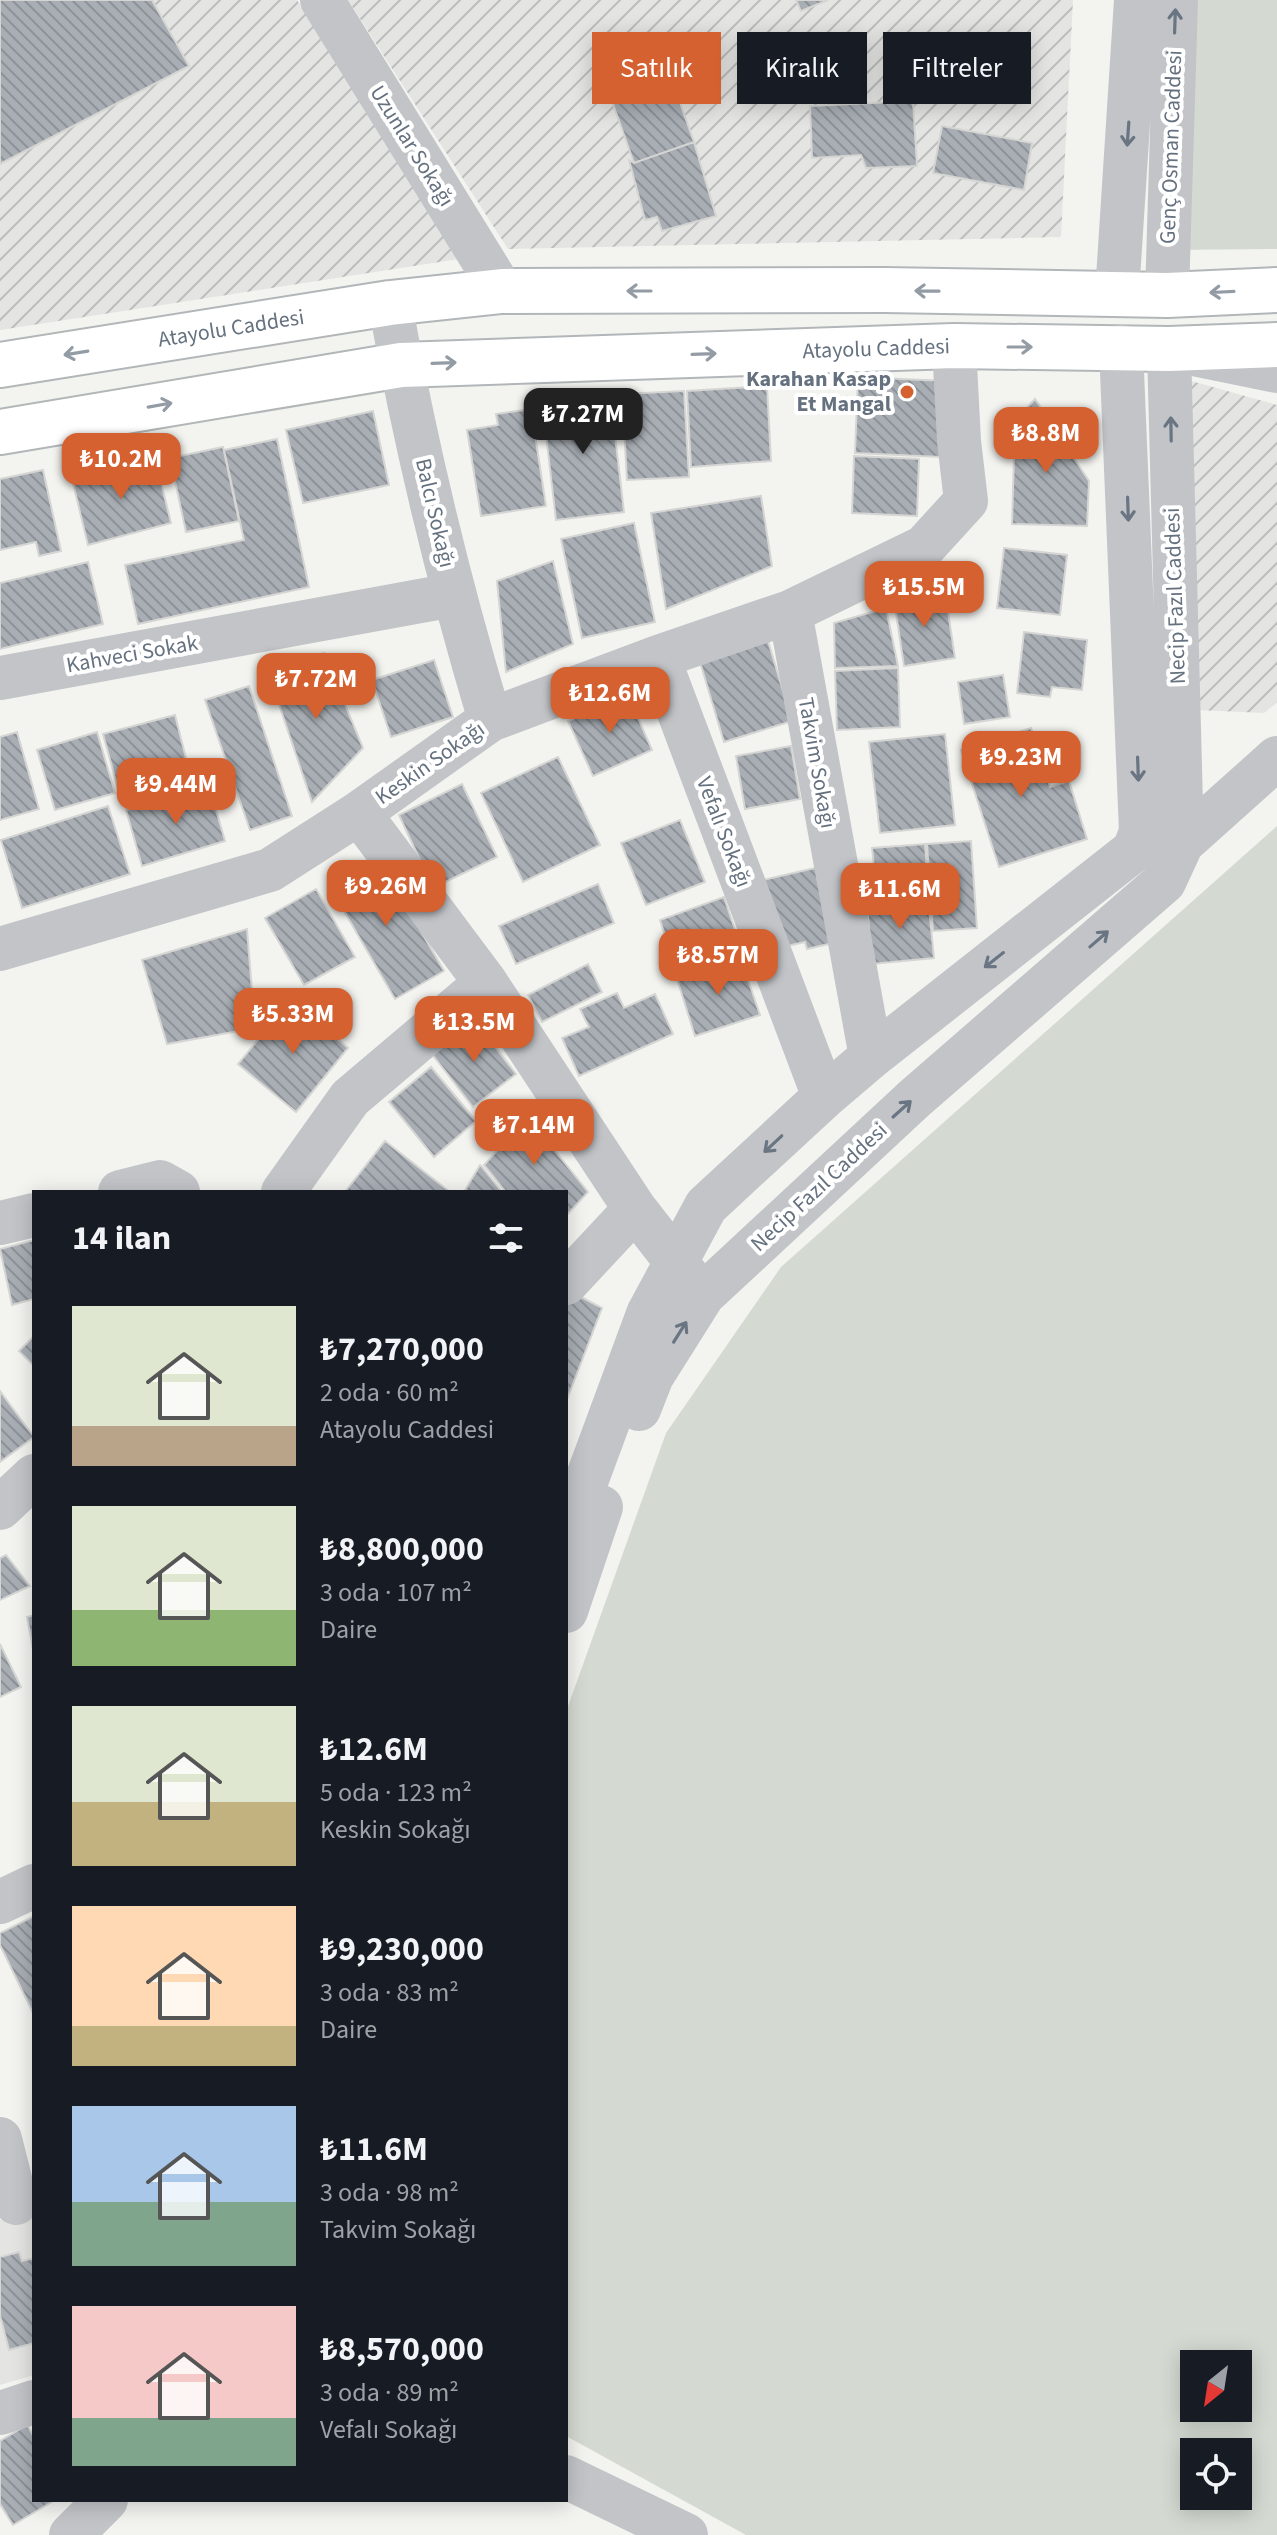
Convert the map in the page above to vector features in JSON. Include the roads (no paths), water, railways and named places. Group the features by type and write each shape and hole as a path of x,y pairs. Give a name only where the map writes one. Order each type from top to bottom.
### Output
{"main road":[{"name":"Atayolu Caddesi","path":"0,365 390,303 502,291 884,290 1167,295 1277,290"},
{"path":"1117,294 1121,347"},
{"path":"1167,295 1169,349"},
{"name":"Atayolu Caddesi","path":"0,432 401,365 954,346 1169,349 1277,345"}],"street":[{"name":"Uzunlar Sokağı","path":"322,0 502,291"},
{"name":"Genç Osman Caddesi","path":"1117,294 1136,0"},
{"name":"Genç Osman Caddesi","path":"1167,295 1176,0"},
{"name":"Balcı Sokağı","path":"390,303 453,595 490,720"},
{"name":"Keskin Sokağı","path":"0,949 270,870 359,813 490,720 790,612 924,547 966,501 954,346"},
{"name":"Necip Fazıl Caddesi","path":"568,1605 601,1507 689,1279 706,1206 871,1057 1134,850 1141,832 1121,347"},
{"name":"Necip Fazıl Caddesi","path":"1169,349 1182,843"},
{"path":"1169,349 1277,371"},
{"name":"Kahveci Sokak","path":"0,678 453,595"},
{"name":"Takvim Sokağı","path":"790,612 871,1057"},
{"name":"Vefalı Sokağı","path":"658,657 824,1097"},
{"name":"Necip Fazıl Caddesi","path":"568,1531 648,1314 915,1098 1164,882 1182,843 1277,758"},
{"name":"Keskin Sokağı","path":"359,813 486,983 635,1209 689,1279"},
{"path":"1141,832 1182,843"},
{"path":"284,1190 350,1098 486,983"},
{"path":"128,1190 160,1182 174,1190"},
{"path":"568,1281 635,1209"},
{"path":"0,1223 32,1215"},
{"path":"0,1508 32,1478"},
{"path":"0,1902 32,1887"},
{"path":"0,2139 17,2202"},
{"path":"0,2413 32,2403"},
{"path":"568,2478 686,2535"},
{"path":"71,2535 104,2502"}],"place":[{"name":"Karahan Kasap Et Mangal","path":"907,392"}]}
